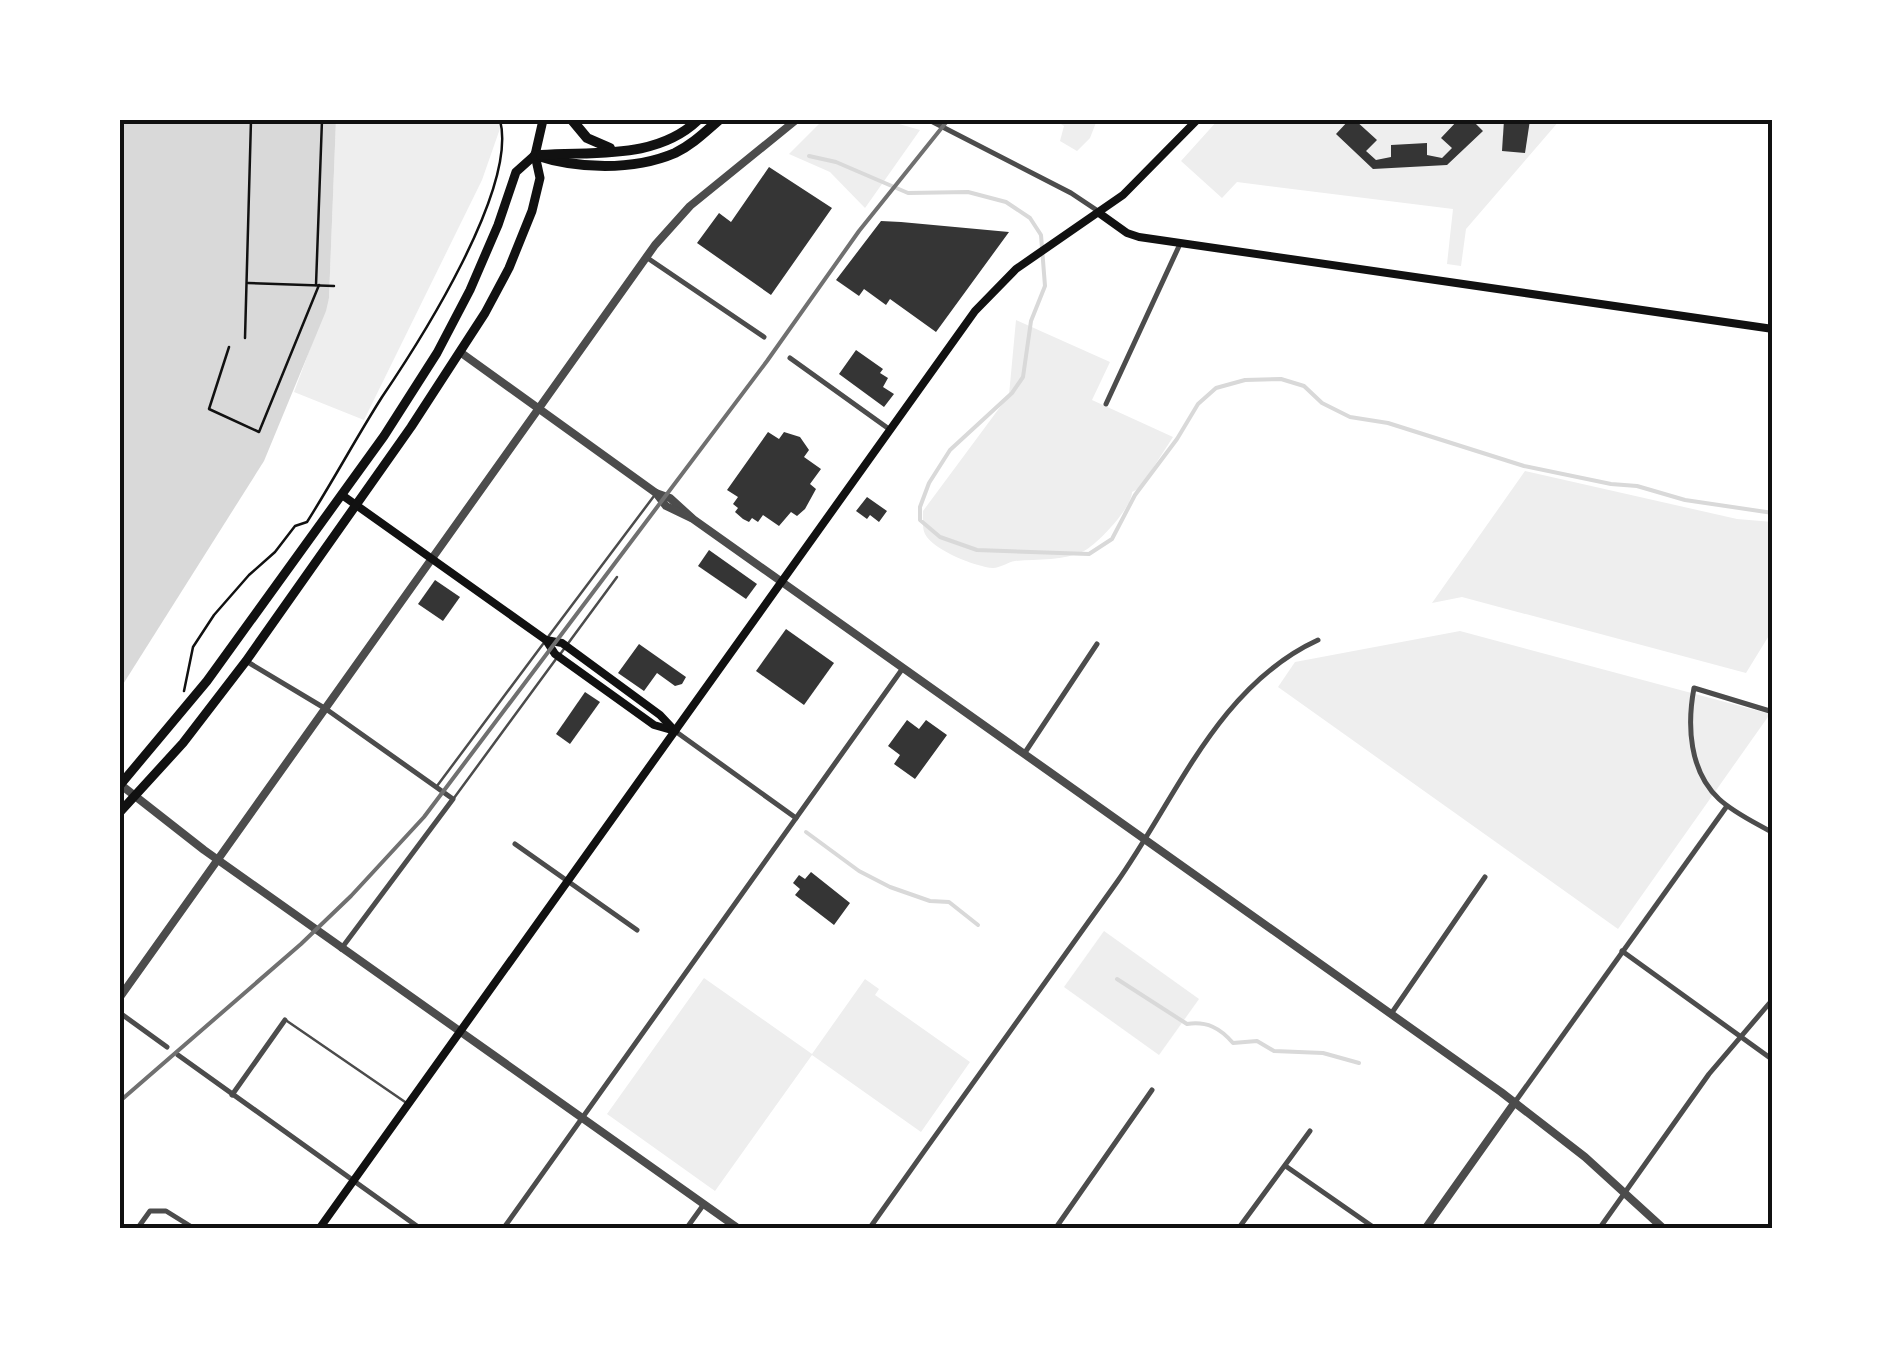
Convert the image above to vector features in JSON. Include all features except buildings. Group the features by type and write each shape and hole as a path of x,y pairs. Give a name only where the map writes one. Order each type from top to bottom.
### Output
{"highway":[{"path":"120,812 183,743 246,661 485,313 526,226 540,178 535,155 543,120"},
{"path":"572,120 587,138 621,150"},
{"path":"120,785 207,681 384,436 437,353 485,259 516,172 535,155 659,145 698,120"},
{"path":"535,155 567,165 646,162 687,146 719,120"}],"main road":[{"path":"318,1229 983,302 1024,262 1100,212 1144,176 1197,120"},
{"path":"1100,212 1133,236 1773,329"},
{"path":"342,494 546,640 566,647 660,715 674,731"},
{"path":"546,640 558,656 654,725 674,731"}],"street":[{"path":"120,997 646,257 690,206 796,120"},
{"path":"930,120 1100,212"},
{"path":"1106,404 1180,243"},
{"path":"646,257 764,336"},
{"path":"460,352 656,493 666,506 692,519 781,581 1515,1102 1585,1157 1664,1229"},
{"path":"790,358 889,429"},
{"path":"869,1229 1146,840 1191,764 1239,698 1292,652 1318,640"},
{"path":"1024,754 1098,644"},
{"path":"246,661 326,709 453,799 341,948"},
{"path":"504,1229 903,668"},
{"path":"1773,712 1694,688 1690,734 1697,764 1708,786 1727,806 1773,833"},
{"path":"674,731 796,818"},
{"path":"120,785 218,860 739,1229"},
{"path":"1425,1229 1727,806"},
{"path":"515,844 637,930"},
{"path":"1391,1014 1486,878"},
{"path":"1622,951 1773,1060"},
{"path":"1599,1229 1709,1074 1773,1000"},
{"path":"120,1013 167,1047"},
{"path":"232,1095 286,1020"},
{"path":"178,1055 421,1229"},
{"path":"1056,1229 1152,1090"},
{"path":"1238,1229 1310,1131"},
{"path":"1286,1167 1376,1229"},
{"path":"686,1229 704,1204"},
{"path":"137,1229 150,1211 166,1210 195,1229"}],"lane":[{"path":"436,787 656,493"},
{"path":"453,799 616,577"},
{"path":"286,1020 409,1105"}],"path":[{"path":"244,338 251,120"},
{"path":"229,346 209,409 259,432 317,285 322,120"},
{"path":"186,689 193,647 249,574 275,552 295,526 307,522 424,336 471,246 484,212 500,147 500,120"},
{"path":"246,282 334,286"}],"shaded area":[{"path":"120,120 336,120 326,311 264,461 120,689"},
{"path":"336,120 503,120 482,180 364,420 294,392 329,298"},
{"path":"823,120 885,120 920,130 865,208 830,172 789,154"},
{"path":"1055,120 1097,120 1090,138 1077,151 1060,141 1064,126"},
{"path":"1218,120 1560,120 1466,229 1461,266 1447,264 1453,209 1237,182 1222,198 1181,161"},
{"path":"1016,320 1110,362 1092,400 1173,437 1140,488 1132,492 1121,515 1090,547 1068,556 1015,561 993,568 966,561 937,546 924,532 923,511 1009,395"},
{"path":"1525,471 1737,519 1773,522 1773,629 1746,673 1462,597 1432,603"},
{"path":"1460,631 1770,714 1618,929 1278,687 1295,662"},
{"path":"1104,931 1199,999 1159,1055 1064,987"},
{"path":"704,978 812,1054 865,979 879,989 875,995 970,1062 921,1132 812,1055 715,1191 607,1114"}],"waterway":[{"path":"809,156 836,162 908,193 968,192 1006,202 1030,218 1041,235 1045,286 1031,321 1023,377 1012,393 950,450 929,483 920,507 920,520 940,537 977,550 1089,554 1112,539 1135,495 1198,404 1216,388 1245,380 1281,379 1304,386 1322,403 1350,417 1388,423 1524,466 1637,486 1685,500 1773,513"},
{"path":"806,832 859,871 930,901 949,902 978,925"},
{"path":"1117,979 1187,1024 1213,1027 1233,1043 1257,1041 1274,1051 1323,1053 1359,1063"}],"railway":[{"path":"120,1101 301,944 424,817 767,361 859,231 948,120"}]}
